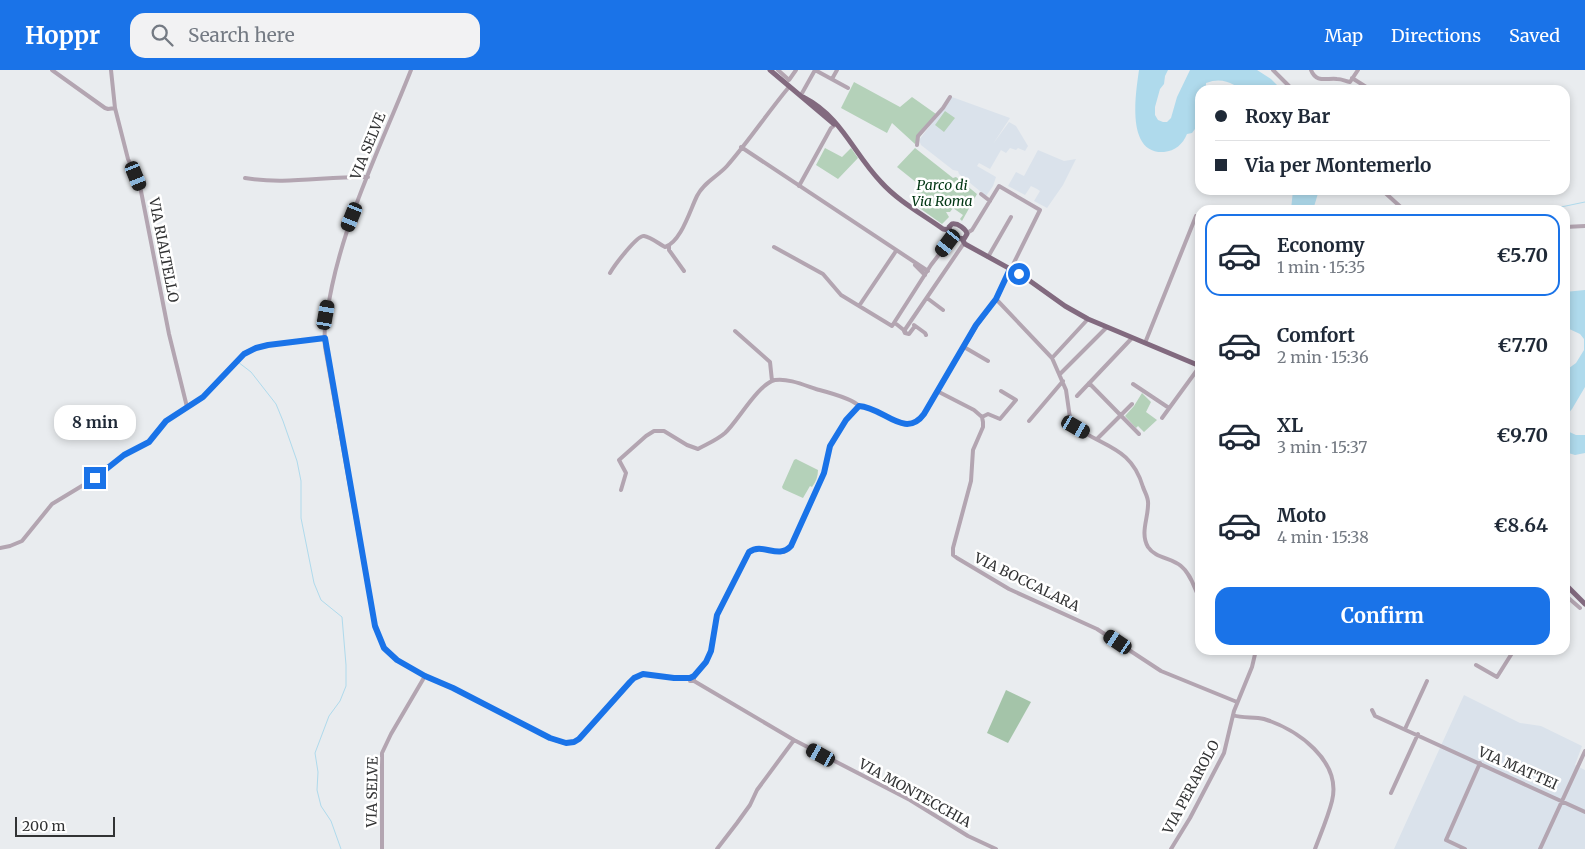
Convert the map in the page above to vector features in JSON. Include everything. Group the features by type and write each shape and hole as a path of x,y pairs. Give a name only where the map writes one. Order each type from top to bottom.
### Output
{"main road":[{"path":"770,70 780,74 789,87 825,111 843,132 870,170 884,185 943,229 949,230 953,236 1010,269 1065,306 1107,327 1195,364"},
{"path":"802,96 843,132"},
{"path":"949,230 950,226 954,223 967,233 963,241"},
{"path":"1570,590 1583,606"}],"street":[{"path":"52,70 105,108 114,108"},
{"name":"VIA RIALTELLO","path":"111,70 114,108 128,159 140,186 169,334 186,407"},
{"name":"VIA SELVE","path":"382,849 382,754 391,734 425,676 389,653 384,648 377,633 325,338 325,325 345,236 412,70"},
{"path":"780,74 791,79 796,70"},
{"path":"802,96 815,70 848,88"},
{"path":"832,79 837,70"},
{"path":"1273,70 1289,85"},
{"path":"1311,70 1314,76 1322,80 1337,78 1347,82 1350,82 1358,70"},
{"path":"1352,78 1363,85"},
{"path":"610,273 618,260 640,237 645,236 665,247 669,246 678,236 686,222 700,190 727,166 789,87"},
{"path":"917,145 918,136 943,108 950,97"},
{"path":"799,186 830,128 835,124"},
{"path":"741,147 927,273"},
{"path":"245,178 268,180 368,177"},
{"path":"621,490 626,473 619,460 650,432 664,431 687,445 698,449 724,434 758,393 772,381 787,381 821,390 908,425 922,417 976,325 996,299 1040,210 999,186 972,230 967,233"},
{"path":"981,194 990,201"},
{"path":"1388,195 1398,205"},
{"path":"988,257 1011,217"},
{"path":"1145,343 1195,218"},
{"path":"1570,227 1585,226"},
{"path":"774,247 823,274 841,295 889,325 893,325 931,265 953,236"},
{"path":"905,331 963,241"},
{"path":"669,246 669,250 684,271"},
{"path":"859,306 896,251"},
{"path":"913,263 923,268 927,273"},
{"path":"923,268 931,265"},
{"path":"927,298 943,310"},
{"path":"996,299 1052,358 1063,381 1072,423 1122,453 1135,467 1149,502 1144,529 1148,546 1158,555 1183,567 1195,588"},
{"path":"1052,358 1088,318"},
{"path":"895,323 908,335 915,326"},
{"path":"910,323 926,335"},
{"path":"1060,374 1107,327"},
{"path":"735,331 770,362 772,381"},
{"path":"0,548 22,541 52,504 95,478 124,455 149,442 166,421 207,393 238,359 250,350 268,345 325,338"},
{"path":"1077,396 1132,338"},
{"path":"964,347 988,361"},
{"path":"1162,418 1195,373"},
{"path":"1029,421 1063,381"},
{"path":"1089,384 1139,434"},
{"path":"1133,384 1169,408"},
{"path":"937,391 974,410 982,417 988,414 1000,419 1016,400 1001,391"},
{"path":"1097,439 1132,404"},
{"path":"425,676 453,688 550,738 570,744 583,734 638,675 692,679 706,662 711,651 717,615 746,555 752,549 760,548 771,552 784,552 791,546 824,473 830,446 846,420 859,406"},
{"name":"VIA BOCCALARA","path":"982,417 983,427 972,450 971,481 953,548 954,555 967,566 1009,589 1097,629 1161,671 1237,702"},
{"path":"1570,598 1583,606"},
{"name":"VIA PERAROLO","path":"1171,849 1190,818 1224,753 1233,715 1252,667 1254,655"},
{"path":"1476,665 1497,677 1511,655"},
{"name":"VIA MONTECCHIA","path":"692,679 794,740 910,800 968,836 996,849"},
{"path":"1405,729 1427,681"},
{"name":"VIA MATTEI","path":"1372,710 1375,716 1563,800 1585,812"},
{"path":"1233,715 1239,718 1264,719 1288,729 1302,738 1327,765 1332,776 1332,802 1316,849"},
{"path":"1391,793 1418,734"},
{"path":"717,849 750,805 757,790 794,740"},
{"path":"1540,849 1585,751"},
{"path":"1466,849 1446,840 1480,763"}],"shaded area":[{"path":"952,97 1010,118 993,144 1009,122 1016,126 1028,146 1025,151 1018,148 1016,150 1010,148 1006,153 1001,150 990,169 979,163 977,166 996,177 993,186 986,196 959,174 958,171 953,170 921,145 919,140"},
{"path":"1038,150 1064,161 1076,159 1063,185 1047,208 1034,201 1040,191 1037,189 1031,186 1025,195 1008,186 1016,172 1024,176"},
{"path":"1464,695 1520,723 1541,726 1582,746 1575,765 1585,770 1585,849 1394,849"}],"green space":[{"path":"854,82 900,107 912,97 936,114 915,144 892,123 887,133 841,108"},
{"path":"945,111 955,118 944,132 935,125"},
{"path":"825,148 842,157 851,148 858,158 838,179 816,165"},
{"name":"Parco di Via Roma","path":"915,148 977,194 962,221 960,219 963,215 953,208 950,212 946,212 949,217 942,224 911,202 922,187 897,167"},
{"path":"1142,393 1151,402 1146,412 1157,420 1144,432 1138,426 1136,428 1125,416"},
{"path":"796,459 818,470 815,483 812,487 810,486 803,498 782,487"},
{"path":"1006,690 1031,702 1008,743 987,733"}],"water":[{"path":"1139,70 1168,70 1155,107 1155,115 1158,120 1167,122 1171,118 1177,97 1190,70 1257,70 1277,85 1234,85 1219,80 1206,83 1206,85 1195,85 1195,129 1192,133 1187,134 1178,146 1164,152 1152,150 1143,143 1138,133 1135,106"},
{"path":"1292,195 1318,195 1314,205 1292,205"},
{"path":"1585,290 1585,387 1570,411 1570,367 1576,363 1584,350 1584,339 1580,334 1570,329 1570,292"},
{"path":"1570,432 1576,435 1585,435 1585,453 1575,455 1570,454"}],"waterway":[{"path":"1570,205 1585,202"},
{"path":"238,362 251,372 276,404 283,421 297,461 301,481 301,518 314,583 321,600 342,617 346,686 340,701 329,716 315,753 318,772 317,790 321,806 331,821 341,849"}],"route":[{"path":"95,478 124,455 149,442 166,421 203,397 238,359 250,350 268,345 325,338 375,626 384,648 397,660 425,676 453,688 550,738 570,744 579,739 638,675 674,678 690,678 694,676 706,662 711,651 717,615 746,555 752,549 760,548 771,552 784,552 789,549 824,473 830,446 846,420 859,406 862,406 879,411 900,423 908,425 919,420 976,325 996,299 1010,269 1019,274"}]}
